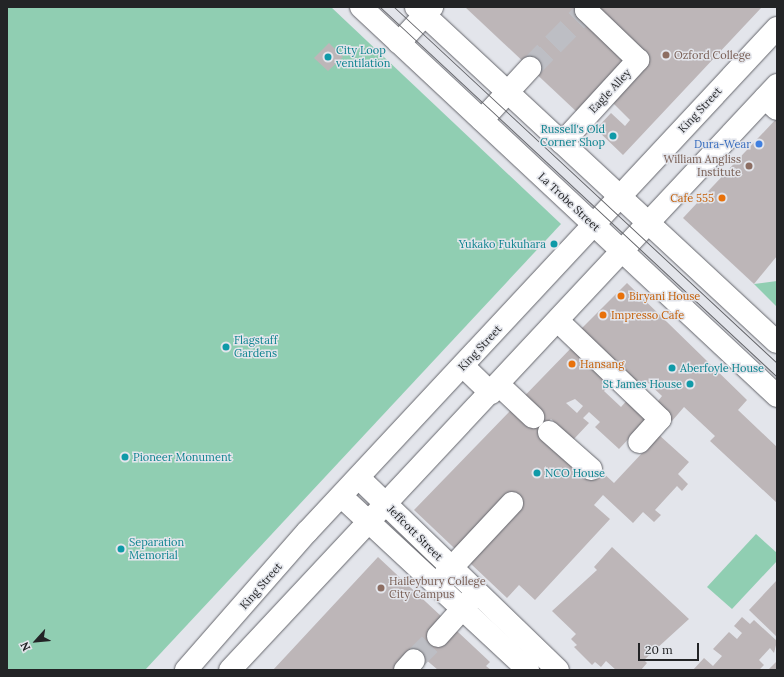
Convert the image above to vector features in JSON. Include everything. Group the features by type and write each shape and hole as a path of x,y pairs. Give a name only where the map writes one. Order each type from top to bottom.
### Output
{"main road":[{"name":"La Trobe Street","path":"361,7 777,396"},
{"path":"399,42 424,10 562,143 777,342"},
{"name":"Eagle Alley","path":"562,143 638,60 585,11"},
{"name":"King Street","path":"186,670 342,497 777,28"},
{"path":"482,120 530,68"},
{"path":"230,670 650,224 773,97"},
{"path":"559,322 660,419 639,442"},
{"path":"463,366 533,416"},
{"path":"549,432 591,469"},
{"name":"Jeffcott Street","path":"360,479 387,505 444,576 469,600 558,670"},
{"name":"Jeffcott Street","path":"342,497 370,522 444,576"},
{"path":"444,576 512,503"},
{"path":"438,636 469,600"},
{"name":"Jeffcott Street","path":"469,600 528,670"},
{"path":"224,629 247,651"}],"green space":[{"name":"Flagstaff Gardens","path":"7,7 331,7 561,224 145,670 7,670"},
{"path":"777,281 777,307 754,284"},
{"path":"756,534 777,553 777,561 732,609 707,587"}],"building":[{"path":"465,7 581,7 628,60 579,114"},
{"path":"599,7 762,7 623,155 596,129 611,113 625,126 630,120 609,99 643,55"},
{"name":"City Loop ventilation","path":"329,43 343,57 328,71 314,58"},
{"name":"William Angliss Institute","path":"777,118 777,256 754,284 683,218"},
{"path":"627,283 747,400 738,410 777,447 777,503 710,441 715,436 684,407 672,421 655,405 662,396 645,380 640,386 578,332"},
{"path":"574,345 612,382 604,391 621,407 630,397 650,416 619,449 595,427 600,422 589,412 583,418 589,423 573,440 551,419 548,422 614,483 659,435 689,462 678,474 688,484 682,491 677,486 655,510 661,515 654,522 643,512 633,523 603,495 594,505 610,519 535,600 519,585 507,598 414,510","holes":["575,399 583,406 577,413 566,403"]},
{"path":"612,547 689,619 644,660 647,663 641,670 616,670 606,661 601,667 595,662 592,665 574,647 577,645 571,639 576,634 552,611 597,570 594,567"},
{"name":"Haileybury College City Campus","path":"378,557 490,662 486,666 491,670 438,670 424,658 399,670 273,670"},
{"path":"777,580 777,637 749,610"},
{"path":"742,617 750,624 754,620 777,641 774,653 770,648 759,660 764,665 759,670 693,670 704,658 713,666 722,656 713,649 729,632 737,639 742,633 734,626"},
{"path":"777,661 777,670 768,670"}],"tunnel":[{"path":"530,68 581,16"},
{"path":"414,660 438,636"}],"tram line":[{"path":"380,7 777,377"},
{"path":"394,7 777,363"}],"place":[{"name":"Ozford College","path":"666,55"},
{"name":"City Loop ventilation","path":"328,57"},
{"name":"Russell's Old Corner Shop","path":"613,136"},
{"name":"Dura-Wear","path":"759,144"},
{"name":"William Angliss Institute","path":"749,166"},
{"name":"Cafe 555","path":"722,198"},
{"name":"Yukako Fukuhara","path":"554,244"},
{"name":"Biryani House","path":"621,296"},
{"name":"Impresso Cafe","path":"603,315"},
{"name":"Flagstaff Gardens","path":"226,347"},
{"name":"Hansang","path":"572,364"},
{"name":"Aberfoyle House","path":"672,368"},
{"name":"St James House","path":"690,384"},
{"name":"Pioneer Monument","path":"125,457"},
{"name":"NCO House","path":"537,473"},
{"name":"Separation Memorial","path":"121,549"},
{"name":"Haileybury College City Campus","path":"381,588"}]}
